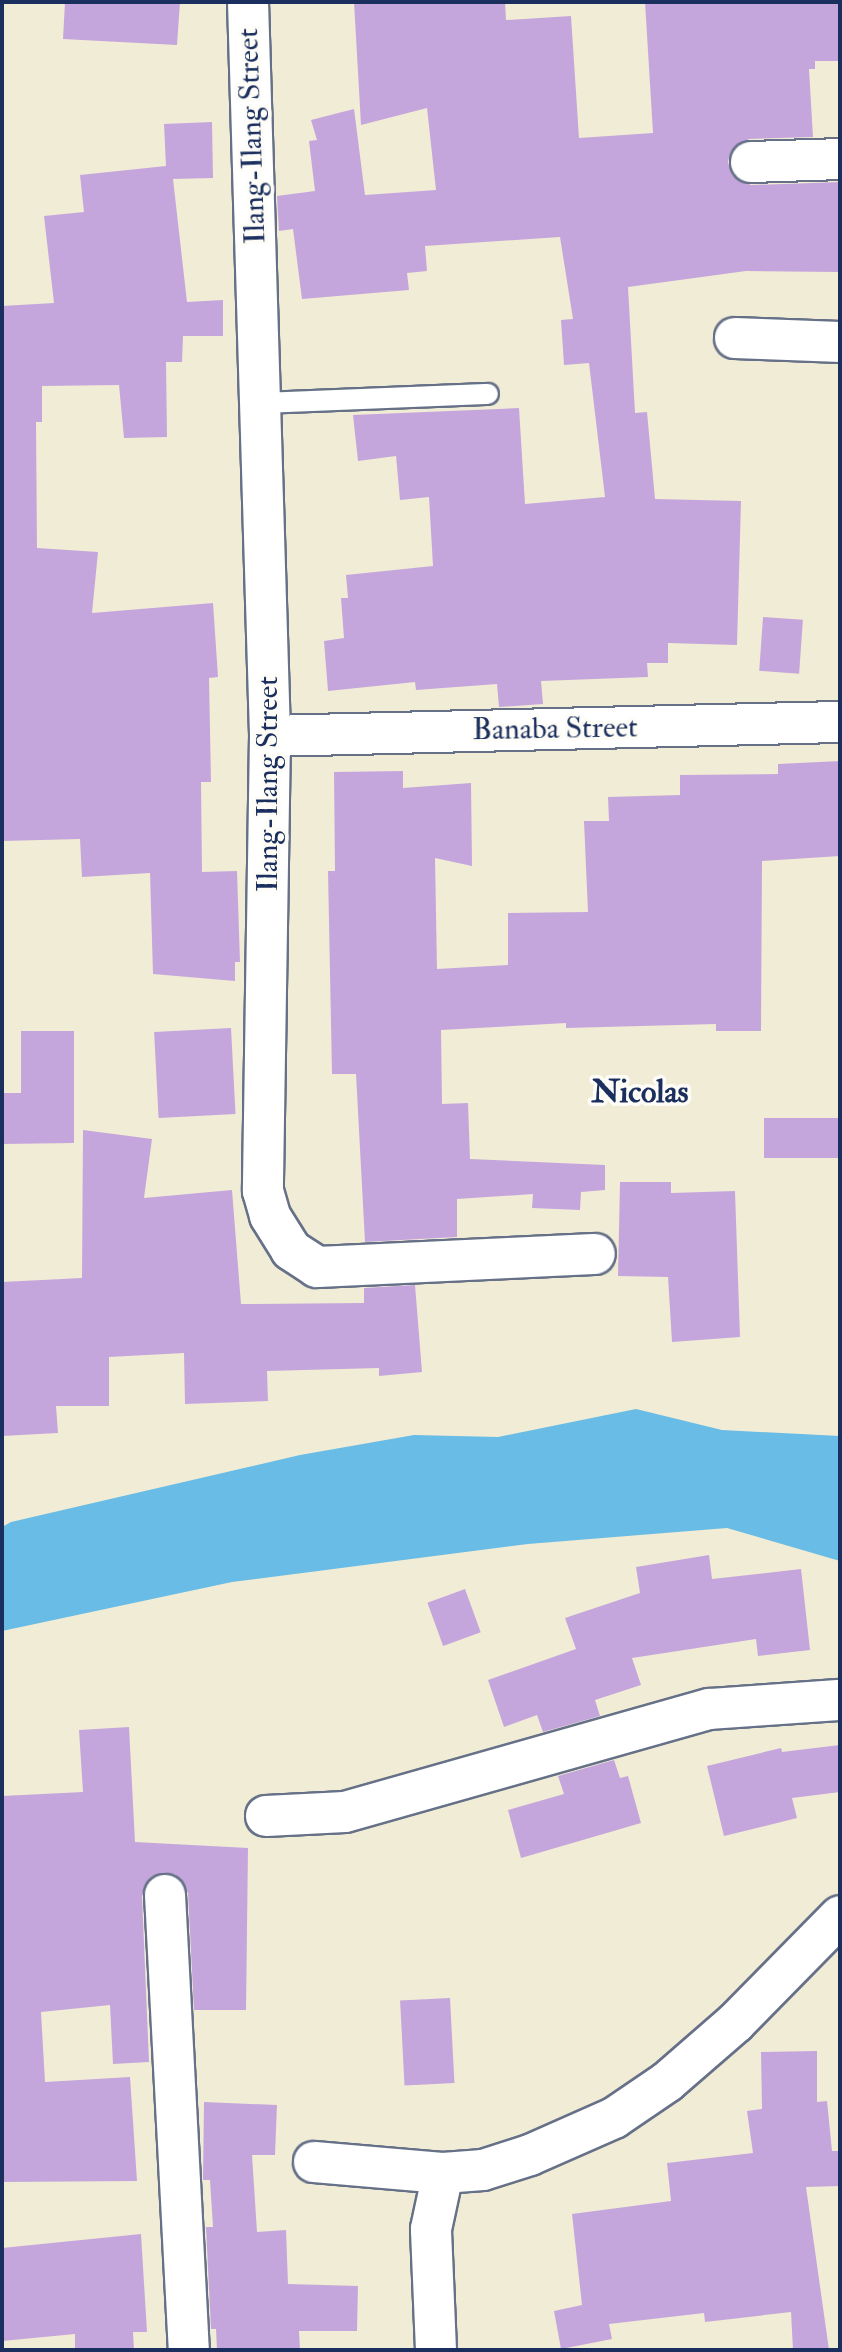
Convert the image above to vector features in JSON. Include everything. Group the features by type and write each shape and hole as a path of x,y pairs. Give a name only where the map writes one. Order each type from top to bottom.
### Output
{"street":[{"name":"Ilang-Ilang Street","path":"248,2 270,736 263,1191 270,1216 291,1250 317,1267 595,1254"},
{"path":"751,162 840,159"},
{"path":"735,338 840,342"},
{"name":"Banaba Street","path":"270,736 840,722"},
{"path":"266,1816 345,1812 710,1709 840,1700"},
{"path":"165,1895 189,2350"},
{"path":"314,2162 443,2173 494,2167 614,2118 667,2082 736,2022 840,1916"},
{"path":"436,2350 431,2229 443,2173"}],"lane":[{"path":"260,403 488,394"}],"water":[{"path":"636,1409 722,1430 840,1436 840,1561 727,1528 528,1544 232,1582 2,1631 2,1527 11,1522 300,1455 414,1435 498,1437"}],"building":[{"path":"65,2 180,2 177,45 63,39"},
{"path":"354,2 505,2 506,20 571,16 579,138 653,133 645,2 840,2 840,61 815,61 815,69 809,69 813,137 749,139 731,151 728,162 732,175 751,185 840,182 840,272 746,271 628,287 635,413 647,412 655,499 741,501 737,645 668,643 668,663 647,663 648,677 541,681 543,704 499,707 497,684 416,690 415,682 328,691 324,641 344,638 341,598 348,598 346,575 433,566 429,497 400,500 396,456 358,461 353,415 519,408 525,504 605,497 589,363 564,365 561,320 573,319 560,237 425,246 427,271 407,273 409,290 302,299 293,229 279,231 277,196 315,191 309,141 317,140 311,120 354,109 365,195 436,190 427,108 361,125"},
{"path":"212,122 213,178 173,179 187,302 223,300 223,336 183,336 182,362 166,362 167,437 124,438 119,385 42,386 42,422 36,422 37,548 98,552 92,613 213,603 218,677 209,678 211,782 201,782 202,872 237,871 240,962 235,962 235,981 153,974 150,873 82,877 80,839 2,841 2,306 54,303 44,216 84,212 80,175 166,166 164,124"},
{"path":"763,617 803,620 799,674 759,671"},
{"path":"840,761 840,856 762,861 761,1031 716,1031 716,1024 566,1028 566,1023 441,1030 442,1104 468,1103 470,1159 605,1165 605,1190 581,1192 580,1210 532,1208 533,1194 457,1199 457,1237 365,1242 356,1074 332,1074 328,871 335,871 334,772 403,771 403,788 471,783 472,866 435,858 437,969 508,965 508,913 588,912 584,821 609,821 608,797 680,795 680,775 778,774 778,764"},
{"path":"231,1028 236,1114 159,1118 154,1032"},
{"path":"21,1031 74,1031 74,1143 2,1144 2,1093 21,1093"},
{"path":"764,1118 840,1118 840,1158 764,1158"},
{"path":"83,1130 152,1139 144,1198 232,1190 241,1304 364,1303 364,1288 415,1285 422,1372 379,1376 379,1368 267,1371 268,1401 185,1404 184,1353 109,1357 109,1406 56,1406 58,1433 2,1436 2,1282 82,1278"},
{"path":"620,1182 671,1182 671,1193 735,1191 740,1337 672,1342 668,1277 618,1276"},
{"path":"709,1555 712,1579 801,1569 810,1650 758,1656 756,1639 632,1658 641,1685 595,1700 600,1716 543,1732 537,1715 504,1727 488,1680 576,1649 565,1618 640,1593 636,1567"},
{"path":"465,1589 481,1632 443,1646 427,1603"},
{"path":"129,1727 135,1842 248,1848 246,2010 194,2010 188,1893 175,1874 152,1876 142,1896 149,2062 113,2064 110,2005 41,2012 45,2082 130,2077 137,2181 2,2182 2,1796 83,1792 79,1730"},
{"path":"840,1745 840,1792 792,1798 797,1818 724,1836 707,1766 781,1748 782,1752"},
{"path":"614,1760 620,1778 628,1776 641,1823 521,1858 508,1810 564,1794 558,1776"},
{"path":"450,1998 454,2083 405,2086 400,2001"},
{"path":"817,2051 817,2102 827,2101 832,2151 840,2151 840,2186 806,2187 829,2350 793,2350 791,2312 705,2322 704,2313 609,2324 612,2339 561,2349 554,2311 582,2305 572,2214 671,2201 667,2163 753,2153 747,2111 762,2109 761,2052"},
{"path":"204,2102 277,2105 275,2155 252,2155 257,2232 286,2230 288,2284 358,2286 357,2331 299,2331 300,2350 217,2350 216,2329 211,2329 206,2227 213,2227 210,2180 203,2180"},
{"path":"141,2234 147,2332 133,2332 134,2350 75,2350 75,2334 2,2341 2,2248"}],"district":[{"name":"Nicolas","path":"640,1092"}]}
